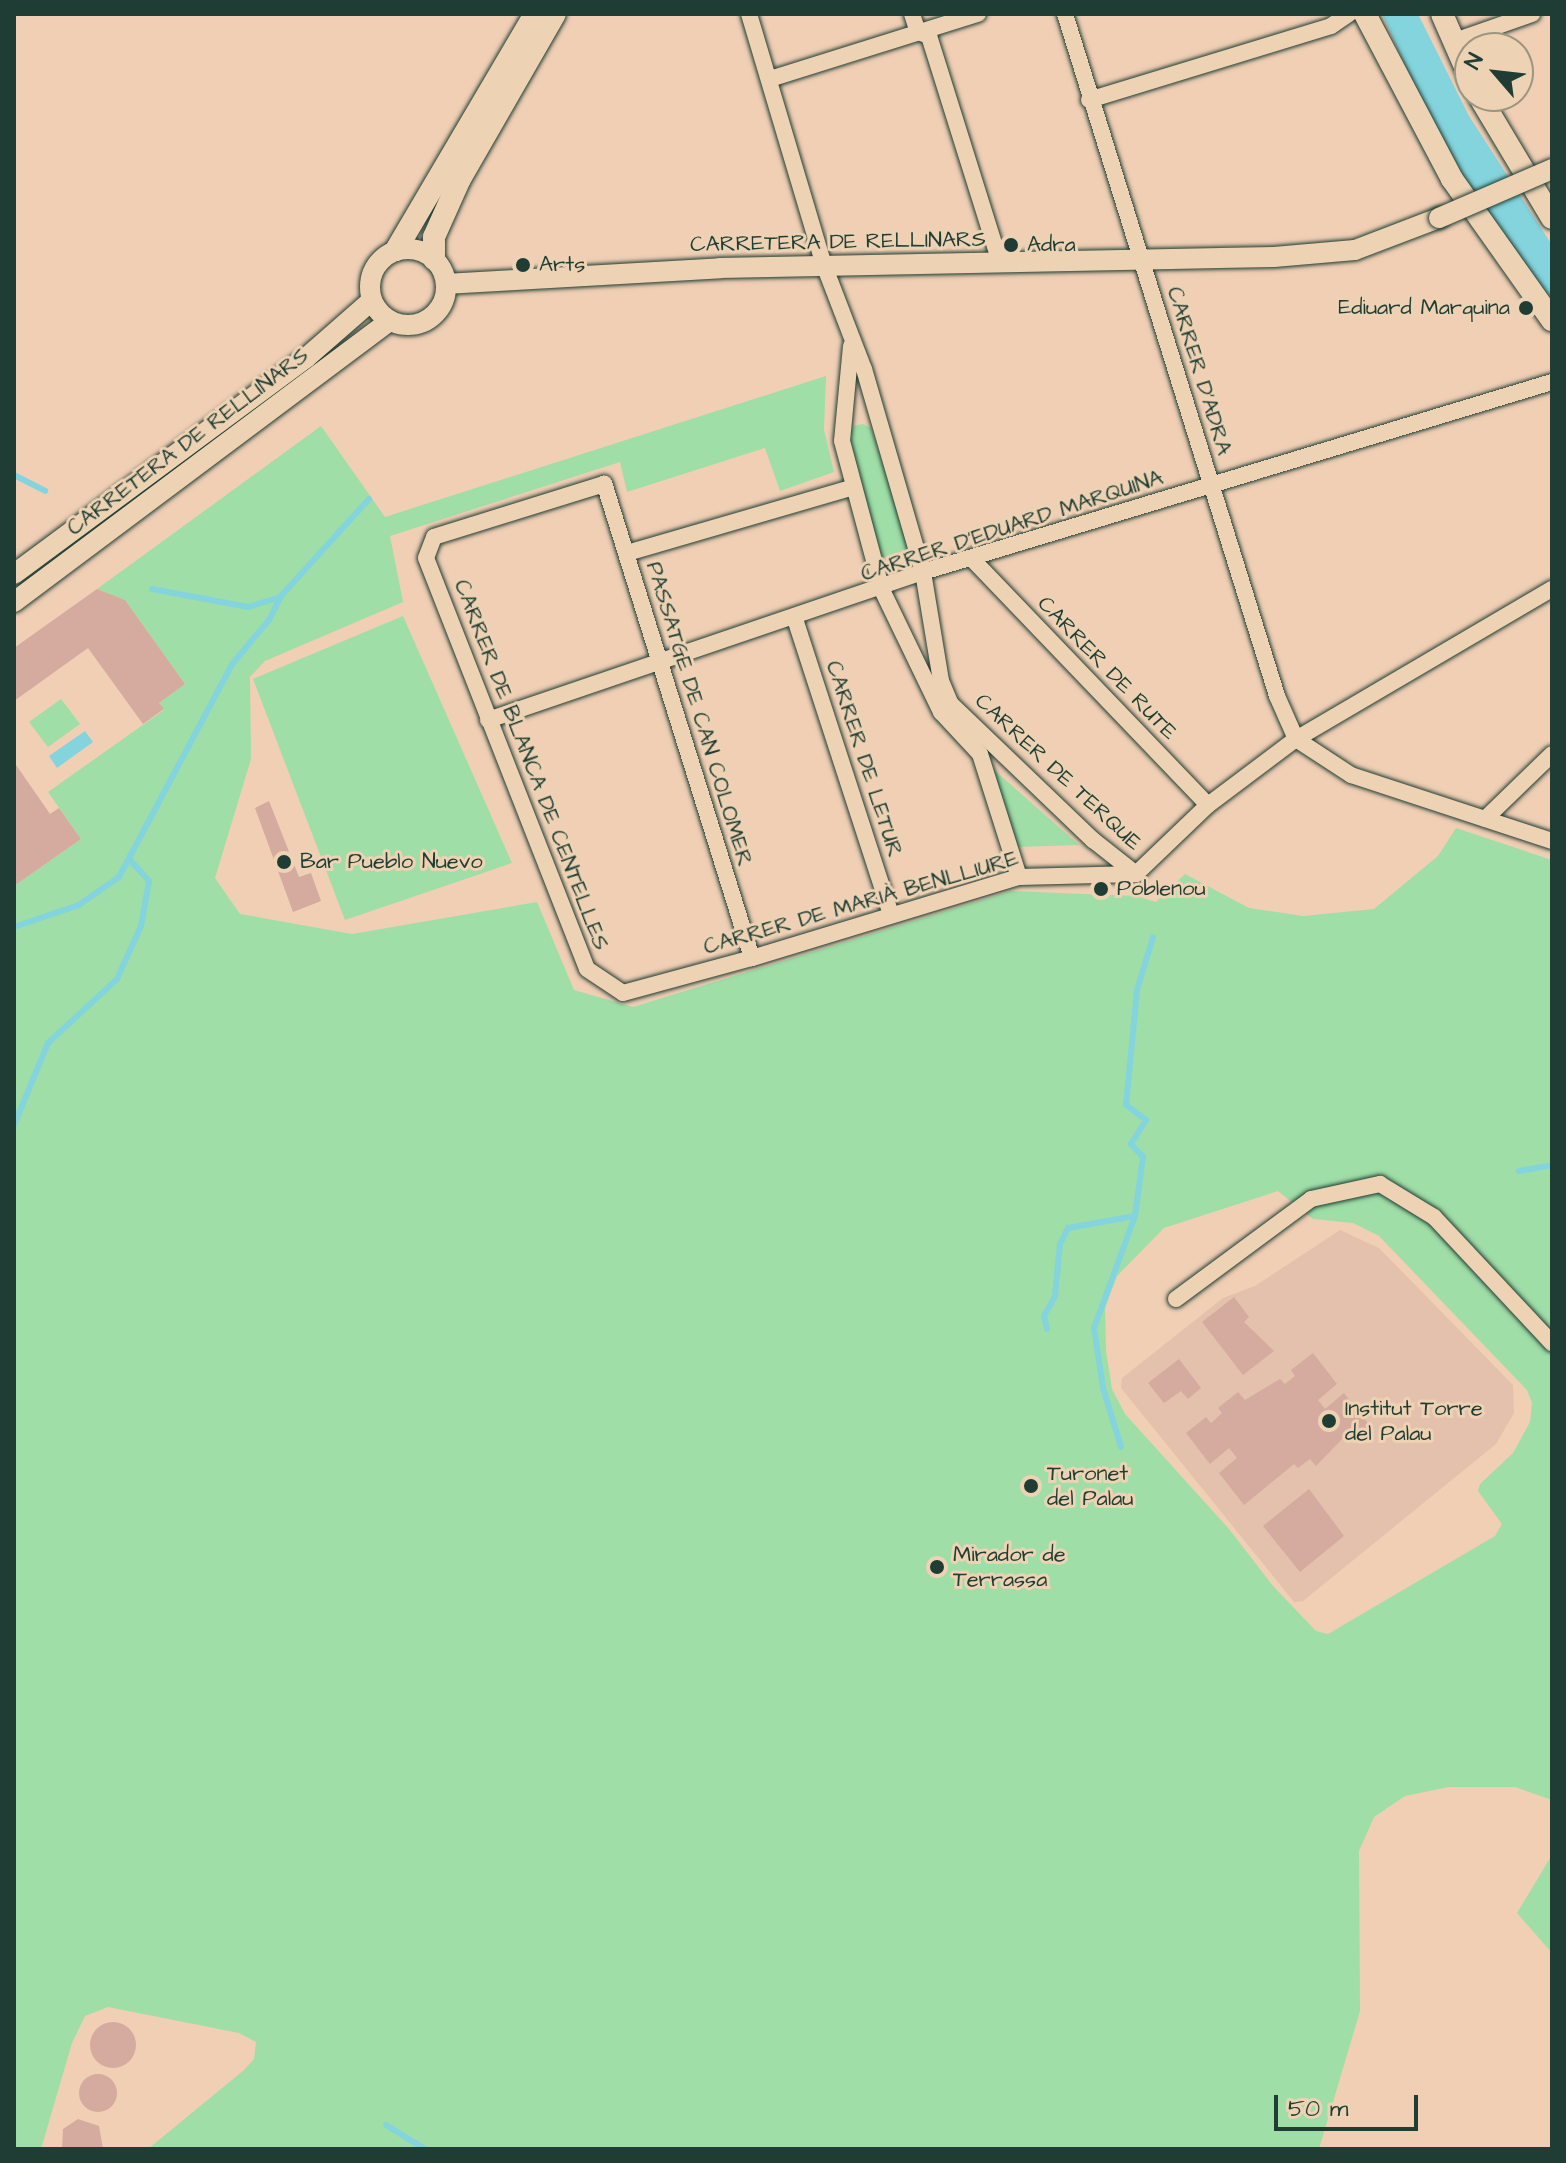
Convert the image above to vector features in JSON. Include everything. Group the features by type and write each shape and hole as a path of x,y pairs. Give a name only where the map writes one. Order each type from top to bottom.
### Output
{"main road":[{"path":"396,250 535,14"},
{"path":"434,259 434,237 460,179 555,14"},
{"path":"1365,14 1452,179 1552,320"},
{"path":"1442,14 1454,46"},
{"path":"1489,112 1552,218"}],"street":[{"name":"CARRER DE TERQUE","path":"749,14 824,265 851,345 864,369 923,572 941,681 951,704 1093,840 1136,874"},
{"path":"912,14 918,32"},
{"path":"770,79 978,14"},
{"name":"CARRER D'ADRA","path":"1065,14 1089,100 1144,262 1210,487 1277,696 1296,739"},
{"path":"1089,100 1331,26 1349,14"},
{"path":"1452,42 1532,14"},
{"path":"918,32 929,36 1000,262"},
{"name":"CARRETERA DE RELLINARS","path":"446,284 824,265 1144,262 1355,250 1552,169"},
{"path":"417,249 434,259 446,284 443,303 432,317 407,325 390,321 371,301 373,270 396,250 417,249"},
{"name":"CARRETERA DE RELLINARS","path":"14,574 294,367 371,301"},
{"name":"CARRETERA DE RELLINARS","path":"14,602 390,321"},
{"name":"CARRER DE TERQUE","path":"851,345 843,425 854,487 882,590 941,712 980,754 1019,877"},
{"name":"CARRER D'EDUARD MARQUINA","path":"488,720 658,660 882,590 923,572 974,561 1552,382"},
{"path":"843,425 860,414 878,425"},
{"name":"CARRER DE BLANCA DE CENTELLES","path":"604,484 434,537 426,558 587,969 623,993"},
{"name":"PASSATGE DE CAN COLOMER","path":"604,484 752,958"},
{"path":"627,553 854,487"},
{"name":"CARRER DE RUTE","path":"974,561 1208,805"},
{"path":"1136,874 1208,805 1296,739 1552,589"},
{"name":"CARRER DE LETUR","path":"795,619 891,914"},
{"path":"1296,739 1351,775 1552,841"},
{"path":"1485,819 1552,754"},
{"name":"CARRER DE MARIÀ BENLLIURE","path":"623,993 752,958 1019,877 1136,874"},
{"path":"1176,1299 1311,1199 1380,1184 1408,1196 1454,1236 1552,1343"}],"shaded area":[{"name":"Institut Torre del Palau","path":"1340,1230 1379,1248 1513,1385 1514,1413 1496,1444 1303,1601 1294,1602 1121,1388 1122,1378 1223,1298 1255,1286"}],"green space":[{"path":"826,376 824,430 834,472 780,491 765,448 627,492 620,462 390,536 403,602 265,661 250,677 251,759 215,878 240,914 352,934 537,902 574,990 633,1007 1011,891 1136,896 1156,902 1185,874 1249,908 1303,916 1374,909 1438,856 1456,828 1552,860 1552,1800 1515,1787 1449,1787 1405,1796 1374,1817 1359,1851 1360,2011 1319,2149 148,2149 244,2070 254,2059 256,2042 239,2033 108,2007 85,2016 72,2043 41,2149 14,2149 14,886 81,839 48,792 164,710 159,703 185,684 125,600 97,589 321,426 385,517","holes":["1278,1191 1313,1219 1353,1223 1379,1236 1527,1390 1532,1403 1530,1422 1513,1453 1480,1484 1478,1491 1502,1524 1495,1536 1328,1634 1316,1631 1273,1586 1229,1529 1125,1414 1112,1389 1106,1351 1105,1308 1117,1276 1164,1228"]},
{"path":"863,424 871,428 910,549 882,558 848,443 853,426"},
{"path":"403,616 512,863 345,920 253,679"},
{"path":"61,699 80,724 48,747 29,722"},
{"path":"993,769 1079,845 1017,847"},
{"path":"1552,1855 1552,1953 1517,1913"}],"water":[{"path":"1382,14 1418,14 1454,86 1454,112 1467,112 1552,245 1552,302 1461,173 1429,118"},
{"path":"85,731 93,742 57,768 49,756"}],"building":[{"path":"97,589 125,600 185,684 159,703 164,709 143,724 88,648 14,701 14,648"},
{"path":"14,762 50,814 59,808 81,839 14,886"},
{"path":"269,801 299,877 311,873 321,901 293,912 255,808"},
{"path":"1234,1297 1249,1317 1244,1322 1274,1351 1243,1375 1202,1322"},
{"path":"1313,1353 1337,1384 1318,1400 1325,1409 1344,1393 1370,1426 1349,1443 1344,1437 1316,1466 1310,1459 1298,1468 1294,1464 1244,1505 1219,1473 1237,1458 1229,1448 1210,1464 1186,1433 1206,1417 1211,1423 1222,1413 1218,1408 1238,1392 1245,1400 1280,1379 1285,1384 1295,1376 1291,1370"},
{"path":"1179,1359 1201,1388 1188,1399 1181,1391 1164,1403 1148,1383"},
{"path":"1309,1489 1344,1536 1300,1572 1263,1526"},
{"path":"113,2022 129,2029 136,2045 129,2061 113,2068 97,2061 90,2045 97,2029"},
{"path":"98,2074 112,2079 117,2093 112,2107 98,2112 84,2107 79,2093 84,2079"},
{"path":"78,2119 99,2126 103,2149 62,2149 63,2129"}],"waterway":[{"path":"14,475 45,491"},
{"path":"14,927 79,905 119,877 233,663 269,620 281,596 369,499"},
{"path":"152,589 248,607 280,597"},
{"path":"14,1125 48,1043 117,979 141,926 149,881 130,860"},
{"path":"1121,1447 1103,1388 1094,1328 1135,1216 1143,1157 1131,1144 1146,1120 1126,1105 1137,990 1153,937"},
{"path":"1519,1171 1552,1165"},
{"path":"1047,1329 1044,1316 1055,1296 1060,1244 1068,1228 1135,1216"},
{"path":"386,2125 425,2149"}],"place":[{"name":"Adra","path":"1011,245"},
{"name":"Arts","path":"523,265"},
{"name":"Ediuard Marquina","path":"1526,308"},
{"name":"Bar Pueblo Nuevo","path":"284,862"},
{"name":"Poblenou","path":"1101,889"},
{"name":"Institut Torre del Palau","path":"1329,1421"},
{"name":"Turonet del Palau","path":"1031,1486"},
{"name":"Mirador de Terrassa","path":"937,1567"}]}
